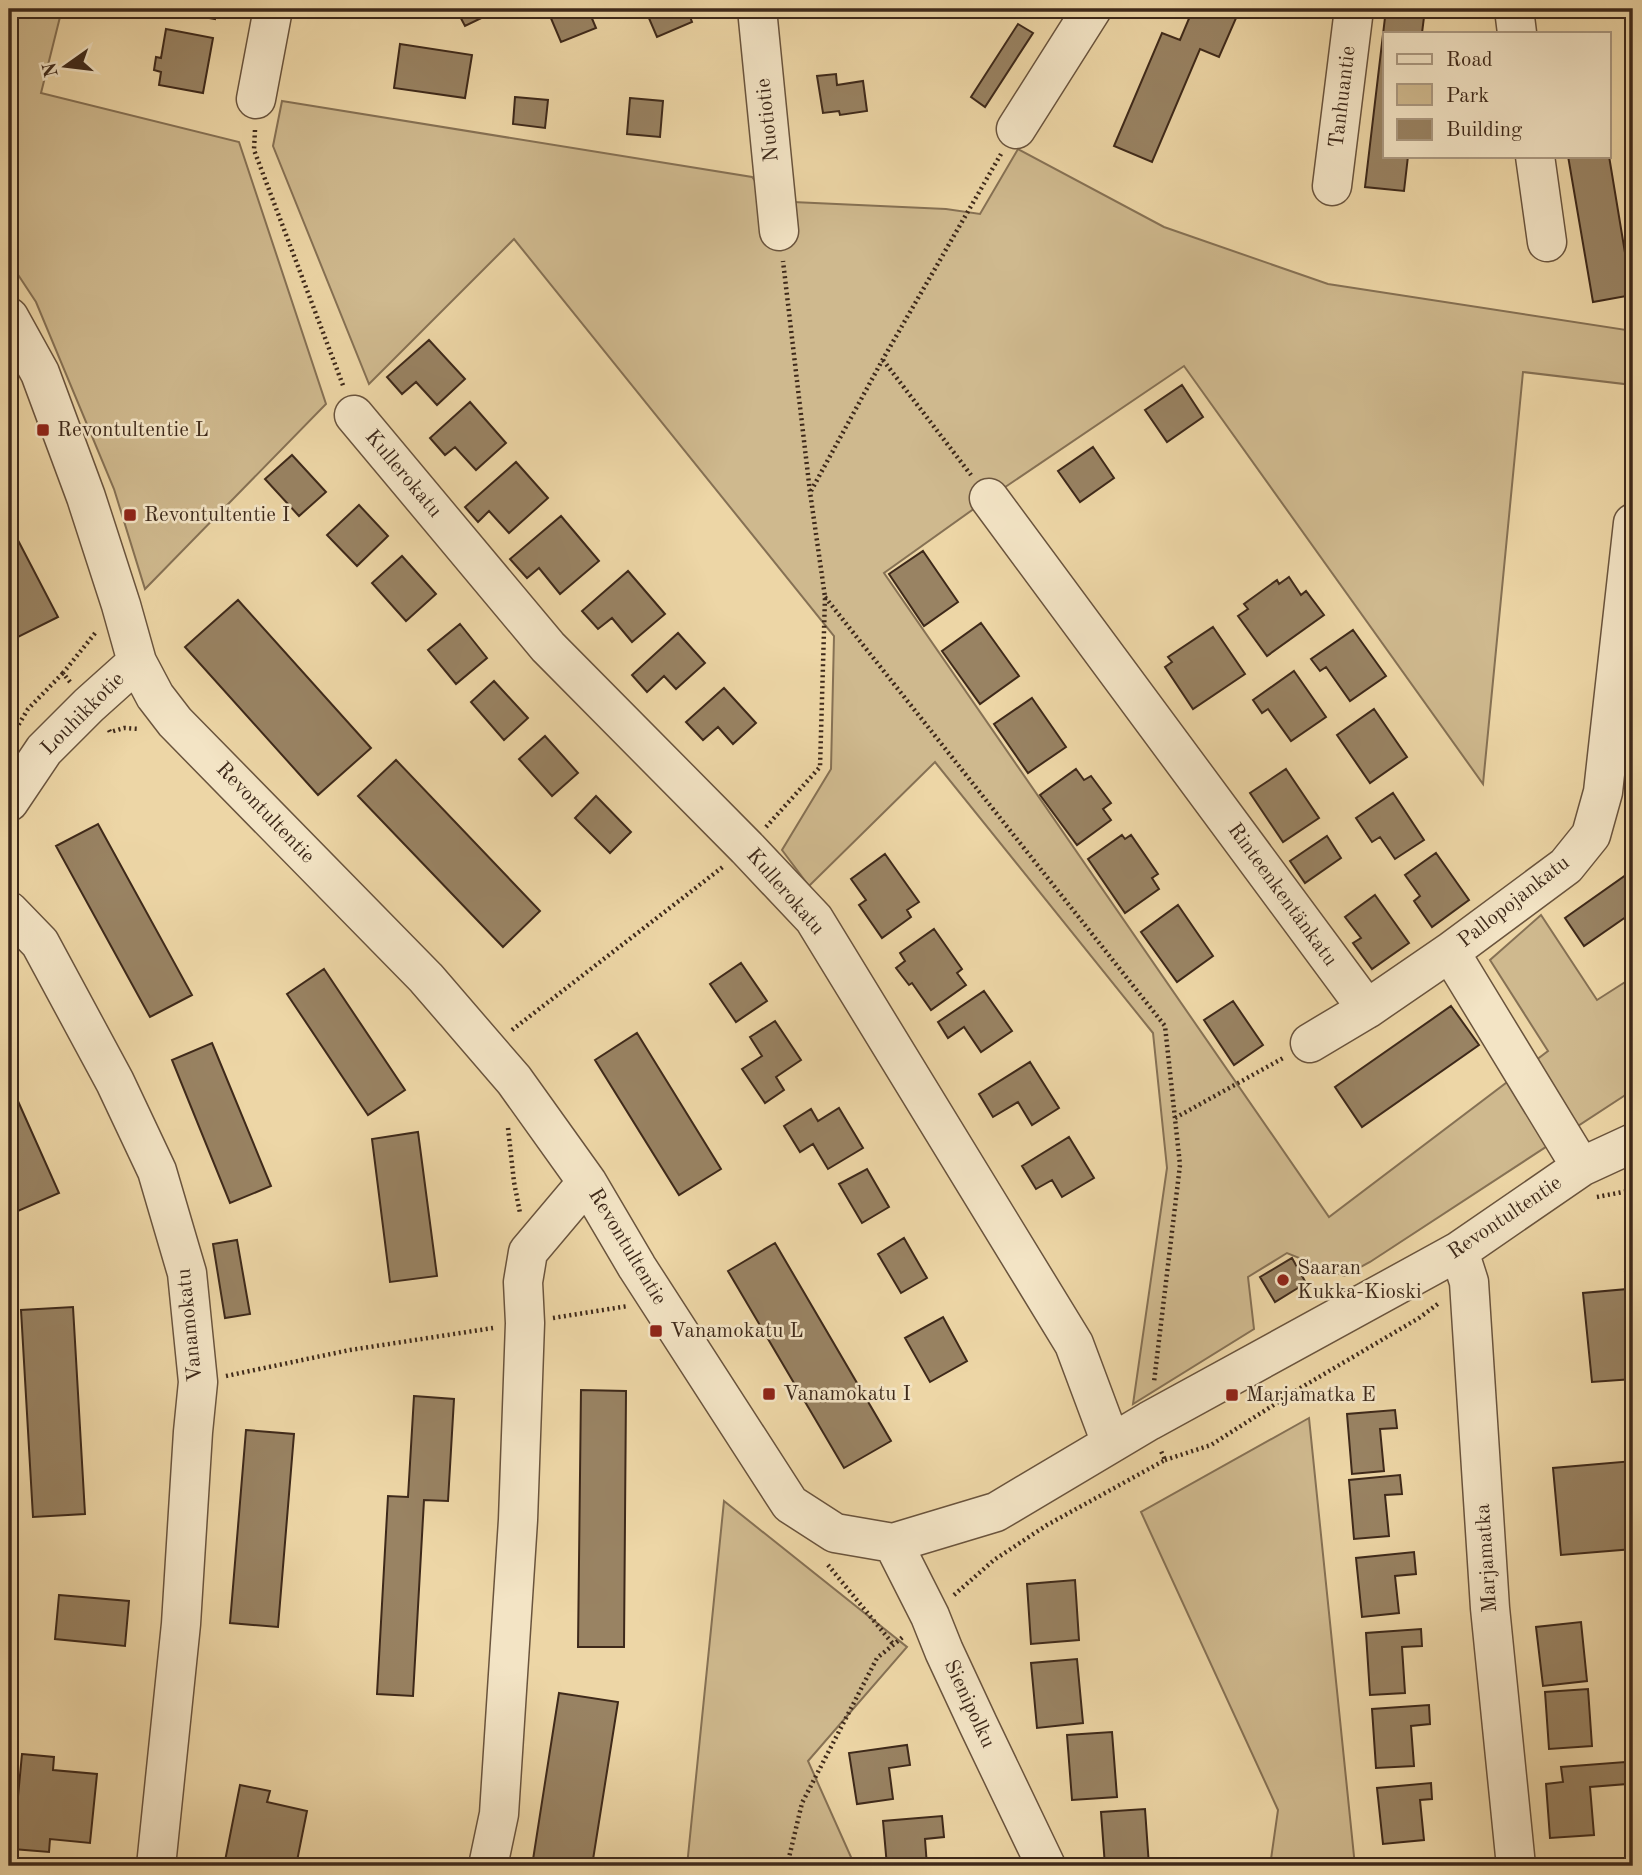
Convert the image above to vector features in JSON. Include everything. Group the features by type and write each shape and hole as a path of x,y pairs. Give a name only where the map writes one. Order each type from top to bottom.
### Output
{"street":[{"path":"256,99 273,9"},
{"name":"Nuotiotie","path":"757,9 779,231"},
{"path":"1016,129 1093,9"},
{"name":"Tanhuantie","path":"1332,186 1354,9"},
{"path":"1514,9 1517,32"},
{"path":"1535,158 1547,242"},
{"name":"Revontultentie","path":"9,317 40,373 86,497 137,662 155,696 176,722 426,978 514,1080 587,1182 637,1267 790,1504 835,1533 893,1542 996,1513 1111,1443 1464,1267 1584,1185 1633,1143"},
{"name":"Kullerokatu","path":"354,415 548,647 814,919 1074,1344 1111,1443"},
{"name":"Rinteenkentänkatu","path":"989,498 1367,1009"},
{"name":"Pallopojankatu","path":"1450,953 1566,866 1591,835 1603,792 1633,523"},
{"name":"Louhikkotie","path":"9,802 44,750 137,662"},
{"name":"Vanamokatu","path":"9,911 40,943 115,1082 157,1171 187,1273 198,1382 181,1624 156,1866"},
{"path":"1310,1043 1367,1009 1450,953 1584,1185"},
{"path":"488,1866 499,1814 518,1521 525,1322 523,1282 528,1252 587,1182"},
{"name":"Marjamatka","path":"1464,1267 1490,1608 1516,1866"},
{"name":"Sienipolku","path":"893,1542 1046,1866"}],"path":[{"path":"256,99 254,150 354,415"},
{"path":"810,492 883,359 1016,129"},
{"path":"488,1049 747,848 820,767 825,597 779,231"},
{"path":"883,359 989,498"},
{"path":"825,597 1165,1026 1180,1166"},
{"path":"9,743 28,709 63,673"},
{"path":"1175,1118 1310,1043"},
{"path":"507,1120 514,1182 528,1252"},
{"path":"1584,1185 1599,1196 1633,1190"},
{"path":"1165,1461 1211,1445 1297,1390 1419,1318 1464,1267"},
{"path":"198,1382 349,1350 639,1305"}],"green space":[{"path":"9,9 62,9 41,93 239,142 326,404 145,589 114,489 36,302 9,261"},
{"path":"282,101 752,177 771,201 946,209 980,214 1018,149 1164,227 1328,284 1633,331 1633,385 1523,372 1483,784 1184,366 884,573 1329,1217 1548,1051 1490,960 1541,915 1597,1000 1633,977 1633,1090 1370,1262 1344,1276 1287,1253 1248,1277 1254,1329 1133,1404 1167,1168 1153,1033 935,762 809,886 782,850 831,769 834,636 514,239 369,384 273,146"},
{"path":"1309,1418 1355,1866 1270,1866 1278,1810 1141,1512"},
{"path":"724,1501 907,1647 808,1761 855,1866 687,1866"}],"building":[{"path":"217,9 215,19 171,11"},
{"path":"456,9 495,9 496,11 465,26"},
{"path":"547,9 588,9 596,28 561,42"},
{"path":"645,9 687,9 692,22 657,37"},
{"path":"1193,9 1240,9 1219,57 1200,49 1152,162 1114,146 1162,33 1180,40"},
{"path":"1386,9 1425,9 1422,32 1383,32"},
{"path":"1018,24 1033,33 985,107 971,97"},
{"path":"166,29 213,38 203,93 159,85 161,72 154,70 156,57 161,58"},
{"path":"1383,34 1383,158 1408,158 1404,191 1365,187"},
{"path":"400,44 472,55 465,98 394,88"},
{"path":"836,74 837,85 863,81 867,111 840,115 839,111 823,113 817,76"},
{"path":"515,97 548,100 545,128 513,124"},
{"path":"630,98 663,101 660,137 627,134"},
{"path":"1568,158 1609,158 1632,295 1593,302"},
{"path":"429,340 465,379 437,405 416,382 402,394 387,377"},
{"path":"1182,385 1203,417 1167,442 1145,410"},
{"path":"470,402 506,443 476,470 455,447 445,455 430,438"},
{"path":"1093,447 1114,478 1080,502 1058,471"},
{"path":"292,455 326,492 299,516 265,479"},
{"path":"516,462 548,498 509,533 489,511 478,522 465,507"},
{"path":"359,505 388,536 357,566 327,535"},
{"path":"561,516 599,561 560,594 539,568 527,578 510,559"},
{"path":"9,523 58,617 16,638 9,623"},
{"path":"923,551 958,602 924,626 889,574"},
{"path":"402,556 436,594 406,621 372,583"},
{"path":"628,571 665,614 632,642 612,618 598,629 582,611"},
{"path":"1289,577 1301,595 1306,591 1324,615 1267,656 1238,616 1248,609 1244,604 1277,580 1279,584"},
{"path":"238,600 371,748 318,795 185,647"},
{"path":"981,623 1019,676 980,704 942,651"},
{"path":"460,624 487,658 456,684 428,650"},
{"path":"1213,627 1245,674 1193,709 1165,667 1172,662 1168,657"},
{"path":"1353,630 1386,676 1350,701 1326,667 1320,671 1311,659"},
{"path":"678,633 705,663 676,689 664,676 647,692 632,675"},
{"path":"1294,671 1326,717 1291,741 1268,709 1262,713 1253,700"},
{"path":"494,681 528,718 504,740 471,702"},
{"path":"724,688 756,723 733,744 718,727 703,740 686,722"},
{"path":"1032,698 1066,747 1028,773 994,724"},
{"path":"1374,709 1407,757 1370,783 1337,735"},
{"path":"545,736 578,773 552,796 519,759"},
{"path":"396,760 540,911 503,947 358,796"},
{"path":"1076,769 1084,780 1091,776 1111,803 1103,809 1111,820 1077,845 1040,795"},
{"path":"1286,769 1319,818 1283,842 1250,793"},
{"path":"1393,793 1424,840 1395,859 1380,837 1372,842 1356,818"},
{"path":"596,796 631,832 610,853 575,818"},
{"path":"98,824 192,995 150,1017 56,846"},
{"path":"1122,835 1125,839 1131,835 1158,874 1152,878 1159,889 1125,913 1088,859"},
{"path":"1327,836 1341,858 1305,883 1290,861"},
{"path":"1436,853 1469,900 1432,927 1414,901 1420,896 1405,875"},
{"path":"885,854 919,902 907,910 911,917 882,938 859,905 866,900 851,879"},
{"path":"1633,870 1633,912 1584,946 1565,918"},
{"path":"1375,895 1409,943 1372,969 1353,943 1361,938 1345,917"},
{"path":"1178,905 1213,956 1177,982 1141,932"},
{"path":"934,929 962,969 957,973 966,985 931,1010 912,983 909,985 896,968 905,961 900,953"},
{"path":"741,963 767,1001 736,1022 710,984"},
{"path":"324,969 405,1090 368,1115 287,994"},
{"path":"984,991 1012,1031 981,1052 964,1027 948,1038 938,1022"},
{"path":"1233,1001 1263,1045 1234,1065 1204,1020"},
{"path":"1451,1006 1479,1045 1362,1127 1335,1087"},
{"path":"775,1021 801,1060 776,1077 784,1090 765,1103 742,1069 762,1056 750,1037"},
{"path":"637,1033 721,1169 679,1195 595,1060"},
{"path":"212,1043 271,1186 230,1203 172,1060"},
{"path":"1030,1062 1059,1108 1032,1125 1018,1102 993,1117 979,1094"},
{"path":"9,1081 59,1193 18,1211 9,1191"},
{"path":"839,1108 863,1148 828,1169 813,1144 800,1152 784,1126 811,1109 818,1121"},
{"path":"418,1132 437,1276 390,1282 372,1139"},
{"path":"1069,1137 1094,1178 1062,1197 1052,1180 1036,1189 1022,1166"},
{"path":"867,1169 889,1207 862,1223 839,1184"},
{"path":"904,1238 927,1278 901,1293 878,1254"},
{"path":"237,1240 250,1314 225,1318 213,1244"},
{"path":"775,1243 891,1441 844,1468 728,1271"},
{"name":"Saaran Kukka-Kioski","path":"1292,1258 1306,1283 1275,1302 1260,1277"},
{"path":"1633,1271 1633,1379 1592,1382 1583,1293 1627,1289 1625,1272"},
{"path":"73,1307 85,1514 33,1517 21,1310"},
{"path":"943,1317 967,1361 930,1382 905,1338"},
{"path":"581,1390 626,1391 624,1647 578,1647"},
{"path":"414,1396 454,1399 448,1501 424,1500 413,1696 377,1694 388,1496 408,1497"},
{"path":"1395,1410 1397,1428 1380,1429 1384,1471 1352,1474 1347,1414"},
{"path":"246,1430 294,1434 278,1627 230,1623"},
{"path":"1633,1461 1633,1549 1561,1555 1553,1468"},
{"path":"1400,1475 1402,1494 1385,1495 1389,1536 1354,1539 1349,1480"},
{"path":"1414,1552 1416,1574 1395,1576 1399,1613 1362,1617 1356,1558"},
{"path":"1075,1580 1079,1640 1031,1644 1027,1584"},
{"path":"59,1595 129,1601 125,1646 55,1639"},
{"path":"1581,1622 1587,1681 1543,1686 1536,1627"},
{"path":"1421,1629 1422,1646 1402,1647 1405,1693 1370,1695 1366,1633"},
{"path":"1077,1659 1083,1723 1037,1728 1031,1663"},
{"path":"1588,1689 1592,1746 1549,1749 1545,1692"},
{"path":"559,1693 618,1702 592,1866 532,1866"},
{"path":"1429,1705 1430,1724 1411,1726 1414,1766 1376,1768 1372,1709"},
{"path":"1112,1732 1117,1797 1072,1800 1067,1735"},
{"path":"907,1745 910,1765 889,1768 893,1799 857,1804 849,1753"},
{"path":"22,1754 54,1757 53,1770 97,1774 90,1843 50,1839 49,1852 13,1849"},
{"path":"1625,1762 1627,1784 1590,1787 1594,1835 1550,1838 1546,1784 1563,1782 1561,1767"},
{"path":"1431,1783 1432,1799 1420,1800 1424,1840 1383,1844 1377,1788"},
{"path":"240,1785 270,1791 267,1802 307,1811 296,1866 224,1866"},
{"path":"1145,1809 1149,1866 1105,1866 1101,1812"},
{"path":"942,1816 944,1837 925,1839 927,1866 887,1866 883,1821"}],"place":[{"name":"Revontultentie L","path":"43,430"},
{"name":"Revontultentie I","path":"130,515"},
{"name":"Saaran Kukka-Kioski","path":"1283,1280"},
{"name":"Vanamokatu L","path":"656,1331"},
{"name":"Vanamokatu I","path":"769,1394"},
{"name":"Marjamatka E","path":"1232,1395"}]}
